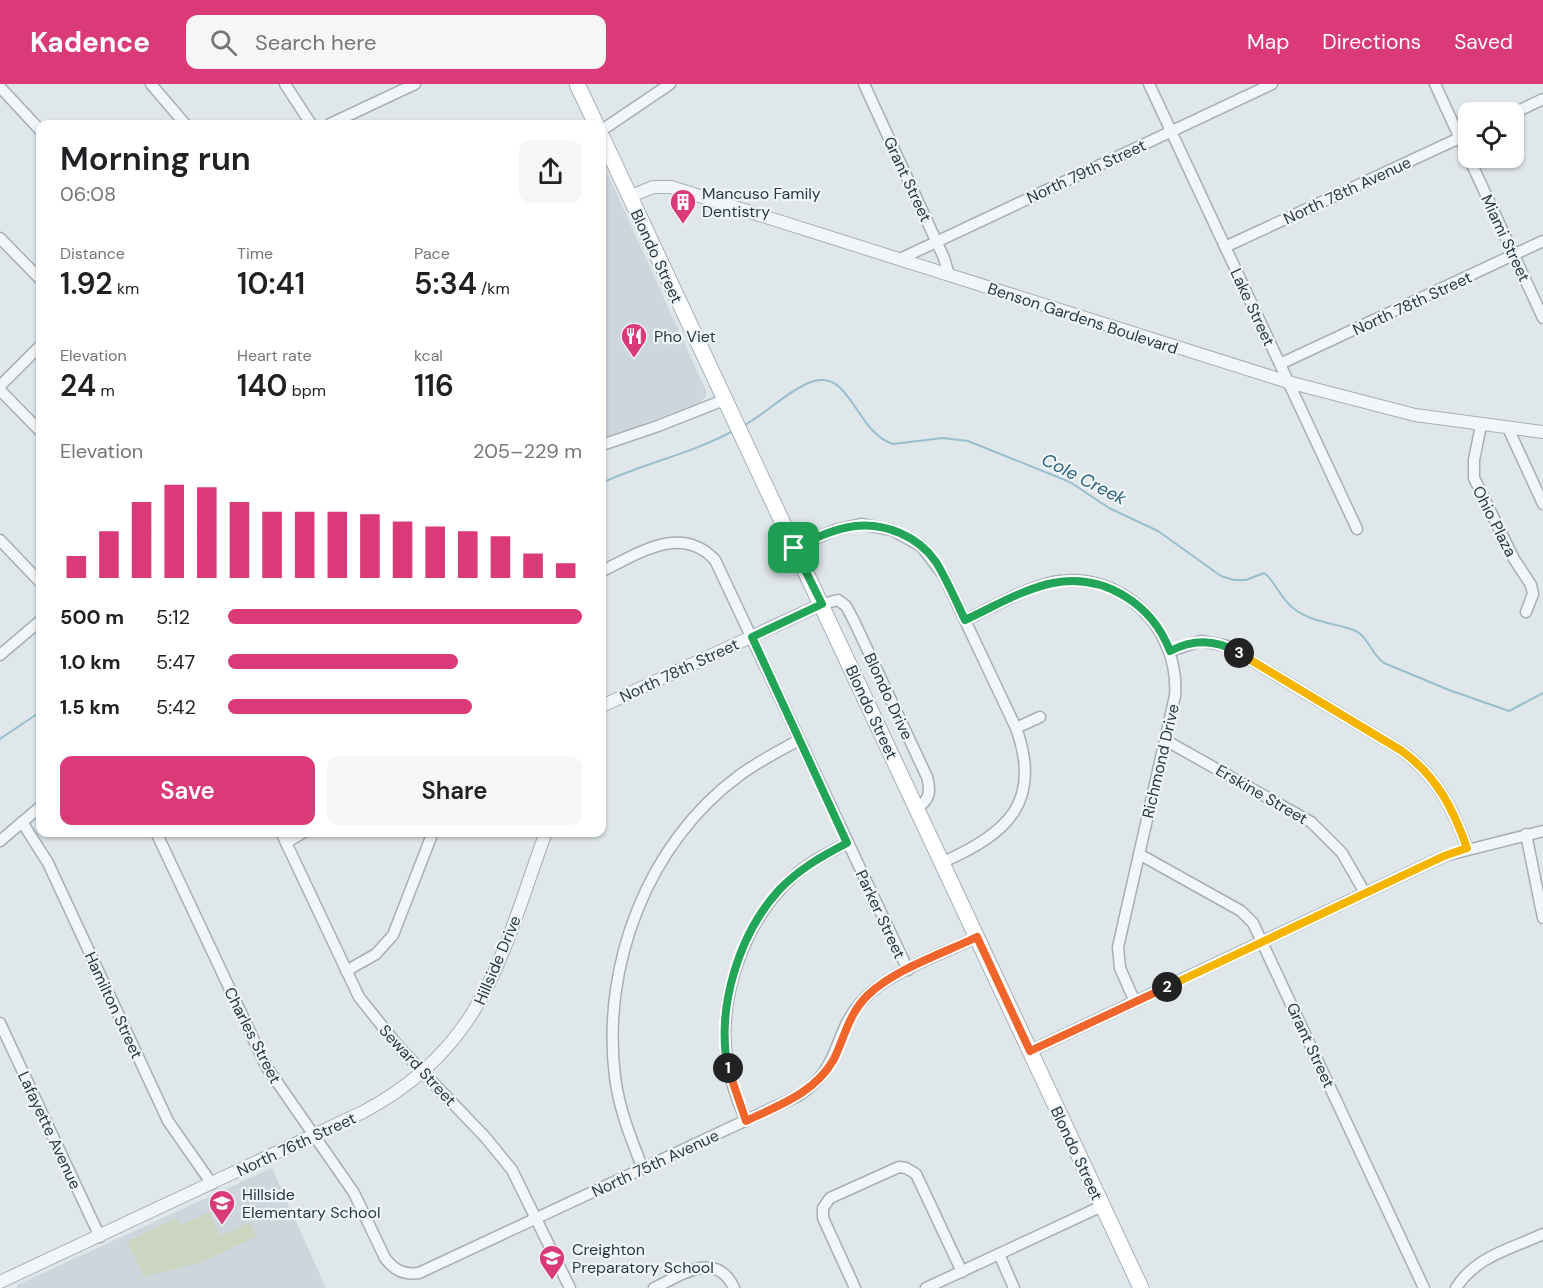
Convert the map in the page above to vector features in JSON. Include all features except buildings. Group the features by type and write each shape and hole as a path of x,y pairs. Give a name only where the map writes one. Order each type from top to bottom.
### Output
{"main road":[{"path":"577,84 594,120"},
{"name":"Blondo Street","path":"606,146 1141,1288"}],"street":[{"path":"151,84 182,120"},
{"path":"285,84 308,120"},
{"path":"337,120 392,89 416,84"},
{"path":"606,127 670,84"},
{"name":"Grant Street","path":"864,84 937,242 949,275"},
{"name":"Lake Street","path":"1149,84 1357,529"},
{"name":"North 79th Street","path":"900,259 1272,84"},
{"name":"Miami Street","path":"1435,84 1458,125"},
{"path":"0,87 36,126"},
{"path":"1524,108 1543,99"},
{"name":"North 78th Avenue","path":"1225,247 1458,139"},
{"name":"Miami Street","path":"1474,168 1543,318"},
{"name":"Benson Gardens Boulevard","path":"629,197 653,188 671,188 1288,382 1415,415 1543,432"},
{"path":"0,238 36,275"},
{"name":"North 78th Street","path":"1280,364 1543,241"},
{"path":"36,350 0,388 36,427"},
{"path":"606,444 726,406"},
{"name":"Ohio Plaza","path":"1481,425 1474,460 1474,478 1514,559 1531,585 1533,594 1526,612"},
{"path":"1508,428 1543,504"},
{"path":"794,548 834,530 852,525 878,526 905,535 935,560 965,620 1016,728 1023,751 1025,770 1022,791 1015,810 992,837 943,862"},
{"path":"0,540 36,578"},
{"name":"Parker Street","path":"606,569 655,546 671,542 684,542 708,553 718,565 908,970"},
{"name":"Richmond Drive","path":"965,620 1043,585 1066,581 1087,582 1114,590 1138,605 1157,626 1170,651 1176,686 1166,740 1118,948 1120,968 1135,1002"},
{"name":"Blondo Drive","path":"822,604 838,600 846,606 927,777 930,794 926,802 917,808"},
{"name":"North 78th Street","path":"606,704 822,604"},
{"path":"0,655 36,624"},
{"path":"1170,651 1201,641 1227,646 1402,751 1423,768 1441,790 1455,814 1467,848"},
{"path":"1016,728 1040,717"},
{"path":"643,1168 621,1109 612,1048 615,988 630,929 658,867 694,817 740,775 799,740"},
{"name":"Erskine Street","path":"1166,740 1311,822 1342,853 1365,893"},
{"path":"0,841 36,810"},
{"name":"Hamilton Street","path":"22,822 48,863 168,1121 212,1184"},
{"path":"1030,1051 1444,856 1467,848 1543,831"},
{"path":"1526,834 1543,918"},
{"name":"Charles Street","path":"158,837 266,1066 354,1194 385,1258"},
{"name":"Seward Street","path":"283,837 346,971 373,1017 503,1158 519,1181 570,1288"},
{"path":"286,843 296,837"},
{"path":"346,971 376,954 393,935 431,837"},
{"name":"Hillside Drive","path":"423,1072 450,1046 482,1001 544,837"},
{"path":"746,1121 731,1080 725,1042 728,1003 739,961 757,922 779,891 810,864 847,843"},
{"name":"Grant Street","path":"1139,854 1241,910 1253,923 1424,1288"},
{"name":"North 75th Avenue","path":"385,1258 398,1272 418,1273 798,1096 816,1082 834,1058 848,1022 860,1003 880,985 977,937"},
{"name":"Lafayette Avenue","path":"0,1023 100,1237"},
{"name":"North 76th Street","path":"0,1285 378,1104 423,1072"},
{"path":"855,1288 823,1218 825,1204 830,1198 899,1167 916,1174 962,1272"},
{"path":"926,1288 1102,1206"},
{"path":"1456,1288 1467,1273 1483,1260 1543,1234"},
{"path":"999,1254 1014,1288"},
{"path":"654,1288 701,1267 715,1268 732,1284"}],"shaded area":[{"path":"606,170 707,393 702,402 606,437"},
{"name":"Hillside Elementary School","path":"272,1168 326,1288 16,1288 19,1284"}],"green space":[{"path":"209,1212 220,1236 250,1222 257,1236 202,1262 144,1277 127,1241 177,1218 181,1225"}],"waterway":[{"name":"Cole Creek","path":"743,426 806,384 821,380 833,383 843,390 869,426 880,437 893,444 943,438 968,441 1070,482 1109,508 1158,531 1221,576 1234,580 1246,580 1264,573 1293,608 1315,619 1359,633 1384,663 1449,690 1509,711 1543,693"},
{"name":"Cole Creek","path":"606,481 701,446 733,431"},
{"name":"Cole Creek","path":"0,739 36,715"}],"place":[{"name":"Mancuso Family Dentistry","path":"683,225"},
{"name":"Pho Viet","path":"634,359"},
{"name":"Hillside Elementary School","path":"222,1226"},
{"name":"Creighton Preparatory School","path":"552,1281"}],"route":[{"path":"869,524 905,535 913,539 935,560 965,620 1029,590 1054,582 1087,582 1114,590 1126,596 1148,614 1165,639 1170,651 1201,641 1227,646 1402,751 1423,768 1441,790 1455,814 1467,848 1444,856 1030,1051 977,937 880,985 860,1003 854,1012 834,1058 816,1082 798,1096 746,1121 731,1080 725,1042 728,1003 739,961 757,922 779,891 810,864 847,843 752,637 822,604 794,548 834,530 852,525 869,524"}]}
